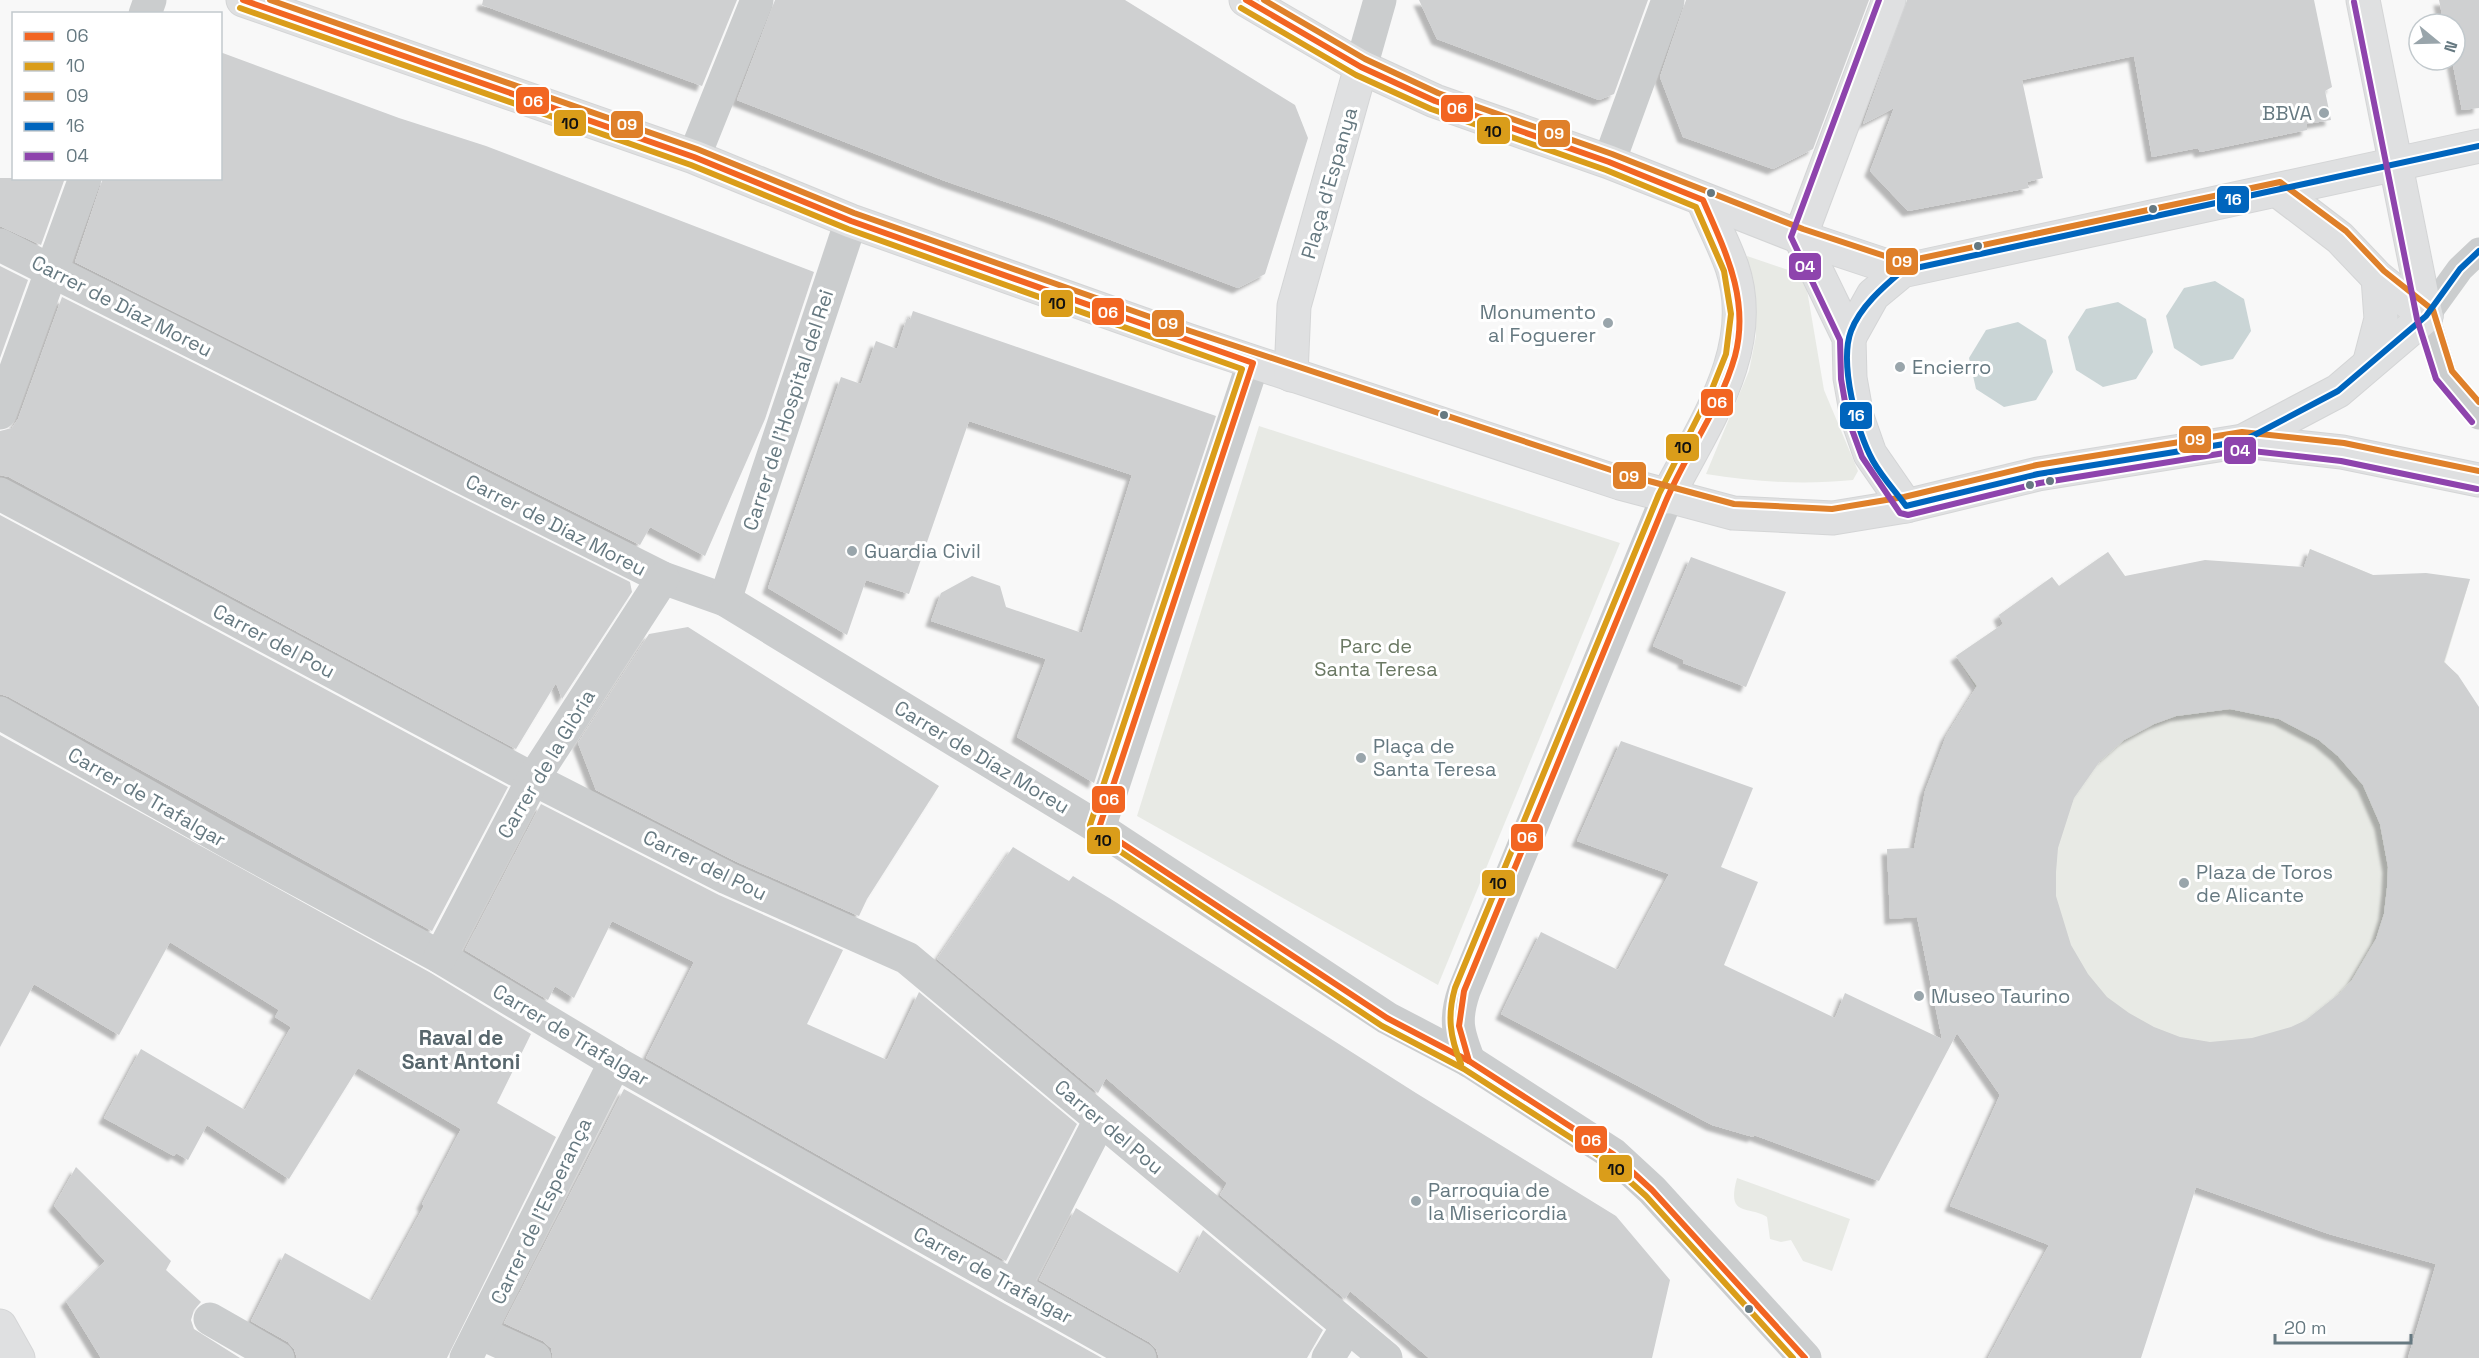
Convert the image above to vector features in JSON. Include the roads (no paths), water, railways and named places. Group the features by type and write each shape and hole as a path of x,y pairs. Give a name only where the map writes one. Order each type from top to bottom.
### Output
{"main road":[{"path":"243,0 694,157 851,221 1252,363 1667,497 1733,513 1833,518 1906,506 2038,474 2243,441 2342,452 2479,480"},
{"path":"1246,0 1361,67 1435,101 1609,162 1800,237 1902,271"},
{"path":"1889,0 1800,237 1849,338 1850,378 1857,417 1870,454 1906,506"},
{"path":"2363,0 2427,316"},
{"name":"Plaça d'Espanya","path":"1291,375 1294,306 1361,67"},
{"path":"1849,338 1873,295 1902,271 2479,146"},
{"path":"2277,190 2340,238 2378,278 2427,316"},
{"path":"1667,497 1720,393 1735,356 1740,314 1733,268 1702,200"},
{"path":"2370,361 2382,319 2378,278"},
{"name":"Plaça d'Espanya","path":"1252,363 1294,306"},
{"path":"2243,441 2338,391 2370,361 2427,316"},
{"path":"0,1326 18,1358"}],"street":[{"path":"694,157 756,0"},
{"path":"1361,67 1380,0"},
{"path":"1609,162 1668,0"},
{"path":"0,413 84,180"},
{"name":"Carrer de l'Hospital del Rei","path":"725,600 851,221"},
{"name":"Carrer de Díaz Moreu","path":"0,245 663,578 725,600 1099,828"},
{"path":"1252,363 1099,828 1387,1018 1469,1061 1613,1154 1630,1169 1805,1358"},
{"name":"Carrer del Pou","path":"0,494 533,779 727,878 907,958 1386,1358"},
{"path":"1469,1061 1458,1033 1457,1010 1667,497"},
{"name":"Carrer de la Glòria","path":"440,957 533,779 663,578"},
{"name":"Carrer de Trafalgar","path":"0,713 231,844 440,957 615,1062 1140,1358"},
{"path":"1387,1018 1418,1025 1435,1024 1457,1010"},
{"name":"Carrer de l'Esperança","path":"473,1346 615,1062"},
{"path":"1014,1287 1100,1119"},
{"path":"210,1319 278,1358"},
{"path":"1328,1358 1347,1327"},
{"path":"473,1346 535,1358"}],"lane":[{"path":"2479,251 2460,269 2427,316 2444,375 2479,416"}],"place":[{"name":"BBVA","path":"2324,113"},
{"name":"Monumento al Foguerer","path":"1608,323"},
{"name":"Encierro","path":"1900,367"},
{"name":"Guardia Civil","path":"852,551"},
{"name":"Plaça de Santa Teresa","path":"1361,758"},
{"name":"Plaza de Toros de Alicante","path":"2184,883"},
{"name":"Museo Taurino","path":"1919,996"},
{"name":"Parroquia de la Misericordia","path":"1416,1201"}],"district":[{"name":"Raval de Sant Antoni","path":"461,1050"}],"park label":[{"name":"Parc de Santa Teresa","path":"1376,658"}]}
